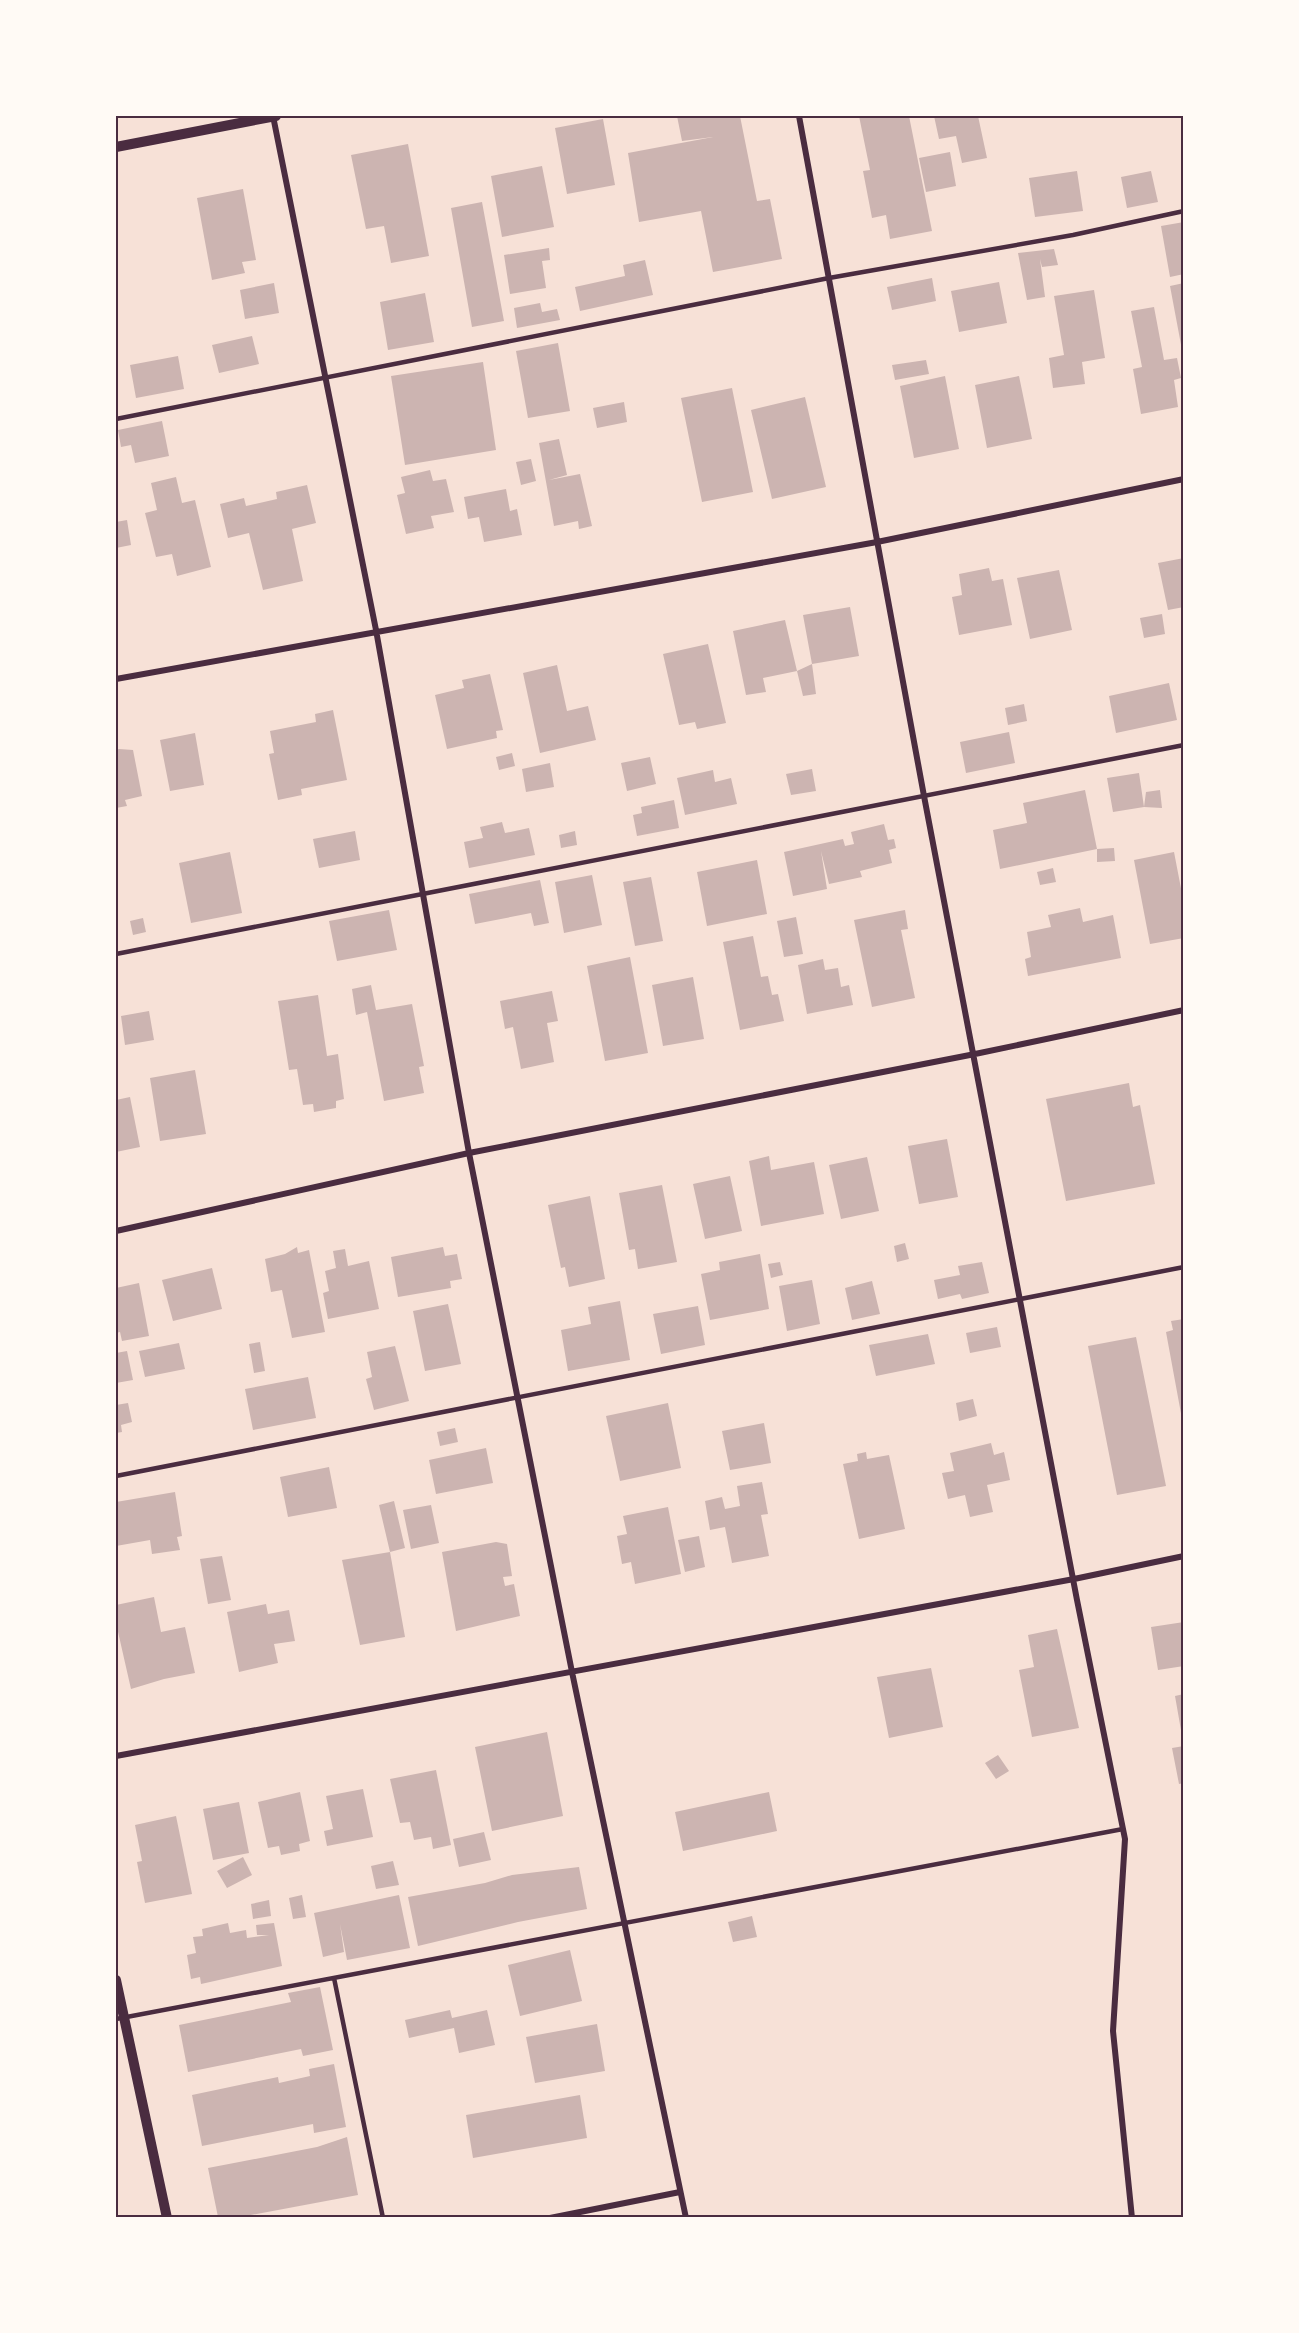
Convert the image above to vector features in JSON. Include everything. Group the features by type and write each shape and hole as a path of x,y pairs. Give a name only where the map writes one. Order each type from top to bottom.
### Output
{"street":[{"path":"116,147 274,116 376,630 469,1153 572,1672 686,2217"},
{"path":"799,116 924,796 1125,1839 1113,2031 1132,2217"},
{"path":"116,679 376,630 877,542 1184,479"},
{"path":"116,1231 469,1153 975,1054 1184,1010"},
{"path":"116,1755 1074,1580 1184,1556"},
{"path":"116,1980 119,2018 167,2217"},
{"path":"550,2217 680,2192"}],"lane":[{"path":"116,418 829,278 1073,235 1184,211"},
{"path":"116,954 1184,745"},
{"path":"116,1476 1184,1267"},
{"path":"119,2018 1123,1829"},
{"path":"334,1978 383,2217"}],"building":[{"path":"677,116 740,116 757,201 770,199 782,259 713,272 701,211 639,222 628,153 713,137 682,141"},
{"path":"859,116 909,116 932,231 890,239 886,215 872,218 863,171 870,170"},
{"path":"934,116 978,116 987,158 962,163 956,136 939,139"},
{"path":"603,119 615,185 567,194 555,128"},
{"path":"408,144 429,256 391,263 384,226 366,229 351,155"},
{"path":"950,152 956,186 926,192 919,158"},
{"path":"542,166 554,227 502,237 491,176"},
{"path":"1077,171 1083,211 1035,217 1029,178"},
{"path":"1151,171 1158,202 1127,208 1121,177"},
{"path":"243,189 256,260 242,262 245,273 212,280 197,198"},
{"path":"482,202 504,321 472,327 451,208"},
{"path":"1184,222 1184,274 1170,277 1161,226"},
{"path":"549,248 550,260 542,261 546,288 510,294 504,255"},
{"path":"1054,249 1058,265 1042,267 1040,259 1045,297 1027,300 1018,253"},
{"path":"645,260 653,295 580,311 575,287 625,276 623,265"},
{"path":"932,278 936,301 892,310 887,287"},
{"path":"999,282 1007,323 959,332 951,291"},
{"path":"274,283 279,313 245,319 240,290"},
{"path":"1184,283 1184,350 1182,350 1170,286"},
{"path":"1094,290 1105,358 1082,362 1085,384 1053,388 1049,358 1064,355 1054,296"},
{"path":"425,293 434,342 388,350 380,302"},
{"path":"540,303 542,312 557,309 560,320 517,328 514,308"},
{"path":"1154,307 1164,360 1177,358 1181,378 1174,380 1178,407 1141,414 1133,369 1142,367 1131,311"},
{"path":"252,336 259,364 219,373 212,345"},
{"path":"558,343 570,411 528,418 516,351"},
{"path":"178,356 184,389 136,398 130,365"},
{"path":"926,360 929,374 895,380 892,365"},
{"path":"483,362 496,450 405,465 391,376"},
{"path":"945,376 959,449 914,458 900,386"},
{"path":"1019,376 1032,439 987,448 975,385"},
{"path":"732,388 753,492 702,502 681,398"},
{"path":"805,397 826,487 772,499 751,410"},
{"path":"624,402 627,422 597,428 593,408"},
{"path":"162,421 169,456 135,463 131,445 121,447 118,430"},
{"path":"559,439 567,475 549,480 580,474 592,526 579,529 578,521 554,526 539,443"},
{"path":"531,459 536,481 521,485 516,462"},
{"path":"430,470 433,481 446,479 454,512 431,516 434,528 406,534 397,495 405,493 401,477"},
{"path":"176,477 182,503 195,500 211,567 177,576 172,554 156,557 145,513 157,510 151,483"},
{"path":"307,485 316,523 292,529 303,581 263,590 249,533 228,538 220,504 244,498 246,506 277,499 276,492"},
{"path":"506,489 510,511 517,509 522,535 484,542 479,517 468,519 464,497"},
{"path":"127,520 131,545 116,548 116,522"},
{"path":"1184,558 1184,607 1168,610 1158,563"},
{"path":"989,568 992,581 1003,579 1012,625 959,635 952,597 962,595 959,574"},
{"path":"1059,570 1072,630 1030,639 1017,578"},
{"path":"850,607 859,656 812,664 803,615"},
{"path":"1162,614 1165,634 1144,638 1140,618"},
{"path":"785,620 797,671 763,678 766,692 746,695 733,631"},
{"path":"708,644 726,723 697,729 695,722 679,725 663,654"},
{"path":"812,664 816,694 803,696 797,671"},
{"path":"557,665 567,711 588,706 596,740 540,753 523,673"},
{"path":"490,674 503,730 496,731 497,738 447,749 435,695 464,688 462,680"},
{"path":"1169,683 1177,720 1116,733 1109,696"},
{"path":"1024,704 1027,721 1008,725 1005,708"},
{"path":"333,710 347,780 301,789 302,795 278,800 269,754 274,753 270,731 316,722 315,714"},
{"path":"1009,732 1015,763 966,773 960,742"},
{"path":"195,733 204,785 170,791 160,740"},
{"path":"116,750 133,750 142,796 125,800 127,806 116,808"},
{"path":"512,753 515,766 499,770 496,757"},
{"path":"650,757 656,784 627,791 621,763"},
{"path":"550,763 554,787 526,792 522,769"},
{"path":"812,769 816,791 791,795 786,774"},
{"path":"713,770 715,782 731,778 737,804 685,815 677,778"},
{"path":"1139,773 1144,807 1113,812 1107,778"},
{"path":"1085,790 1097,849 1000,869 993,830 1027,823 1023,803"},
{"path":"1160,790 1162,808 1144,807 1146,792"},
{"path":"674,800 679,828 637,836 633,815 642,813 641,807"},
{"path":"502,822 505,833 529,828 535,855 469,868 464,842 483,838 480,827"},
{"path":"884,824 888,840 894,839 896,848 889,850 892,863 860,871 862,877 829,884 821,851 827,889 793,896 784,852 843,839 845,846 854,844 851,832"},
{"path":"355,831 360,860 319,868 313,839"},
{"path":"575,831 577,845 561,848 559,835"},
{"path":"1114,848 1115,861 1097,862 1097,849"},
{"path":"230,852 242,913 191,923 179,863"},
{"path":"1174,852 1184,904 1184,938 1150,944 1134,860"},
{"path":"757,860 767,914 707,926 697,872"},
{"path":"1053,868 1056,882 1040,885 1037,872"},
{"path":"592,875 602,925 564,933 555,882"},
{"path":"651,877 663,941 635,946 623,882"},
{"path":"540,880 549,923 534,926 531,913 475,924 469,894"},
{"path":"1080,908 1083,922 1113,915 1121,958 1028,976 1025,959 1031,957 1027,932 1051,927 1048,915"},
{"path":"389,910 397,950 337,961 329,921"},
{"path":"905,910 908,929 901,930 915,998 872,1007 854,920"},
{"path":"796,917 803,954 784,957 777,921"},
{"path":"143,918 146,932 133,935 130,921"},
{"path":"753,936 761,977 768,976 772,995 778,994 784,1021 740,1030 723,942"},
{"path":"630,957 648,1053 605,1061 587,966"},
{"path":"823,959 825,970 838,968 841,987 849,985 853,1005 807,1014 798,965"},
{"path":"693,977 704,1039 663,1046 652,985"},
{"path":"371,985 376,1010 412,1004 424,1066 419,1067 424,1093 384,1101 367,1012 356,1015 352,989"},
{"path":"552,991 558,1021 547,1023 554,1062 521,1069 513,1027 505,1029 500,1001"},
{"path":"318,995 327,1056 338,1054 344,1099 336,1101 336,1108 314,1112 313,1104 303,1105 297,1069 289,1070 278,1001"},
{"path":"149,1011 154,1040 125,1045 121,1016"},
{"path":"195,1070 206,1134 160,1141 150,1078"},
{"path":"1129,1083 1133,1107 1140,1105 1155,1184 1066,1201 1046,1099"},
{"path":"130,1097 140,1147 116,1152 116,1100"},
{"path":"947,1139 958,1197 919,1204 908,1146"},
{"path":"769,1156 771,1170 814,1162 824,1214 761,1226 749,1161"},
{"path":"867,1157 879,1211 841,1219 829,1165"},
{"path":"730,1176 742,1231 705,1239 693,1184"},
{"path":"662,1185 677,1262 638,1269 635,1249 629,1250 619,1193"},
{"path":"590,1196 605,1279 569,1287 565,1267 561,1268 548,1205"},
{"path":"905,1243 909,1259 897,1262 894,1246"},
{"path":"297,1247 298,1253 309,1250 325,1332 292,1338 282,1290 271,1292 265,1259 285,1254"},
{"path":"443,1247 445,1256 457,1254 462,1279 450,1281 451,1288 398,1297 391,1257"},
{"path":"345,1249 348,1266 369,1261 379,1309 328,1319 323,1293 329,1291 325,1271 336,1268 333,1251"},
{"path":"760,1254 769,1309 710,1320 701,1274 720,1270 719,1262"},
{"path":"780,1262 783,1275 771,1278 768,1264"},
{"path":"982,1262 989,1293 962,1299 960,1294 938,1299 934,1280 960,1275 958,1266"},
{"path":"212,1268 222,1309 173,1321 162,1280"},
{"path":"812,1280 820,1324 787,1331 779,1286"},
{"path":"872,1281 880,1314 852,1320 845,1288"},
{"path":"139,1283 149,1336 122,1341 120,1332 116,1333 116,1288"},
{"path":"620,1301 630,1360 568,1371 561,1330 591,1324 588,1307"},
{"path":"448,1304 461,1364 425,1371 413,1311"},
{"path":"698,1306 705,1345 661,1354 653,1314"},
{"path":"1184,1319 1184,1419 1182,1419 1166,1332 1173,1330 1171,1321"},
{"path":"997,1327 1001,1347 970,1353 966,1333"},
{"path":"928,1334 935,1364 876,1376 869,1345"},
{"path":"1136,1337 1166,1486 1117,1495 1088,1346"},
{"path":"260,1342 265,1371 254,1373 249,1344"},
{"path":"179,1343 185,1369 145,1377 139,1351"},
{"path":"395,1346 409,1401 374,1410 366,1379 372,1377 367,1352"},
{"path":"127,1351 133,1380 116,1383 116,1353"},
{"path":"308,1377 316,1418 253,1430 245,1389"},
{"path":"973,1399 977,1416 959,1421 956,1403"},
{"path":"128,1403 132,1422 121,1425 122,1432 116,1433 116,1405"},
{"path":"668,1403 681,1468 620,1481 606,1416"},
{"path":"764,1423 771,1463 730,1470 722,1431"},
{"path":"455,1428 458,1442 440,1446 437,1432"},
{"path":"991,1443 994,1455 1004,1452 1010,1480 987,1485 993,1512 970,1517 965,1495 948,1499 942,1473 954,1471 950,1453"},
{"path":"486,1448 493,1483 436,1494 429,1460"},
{"path":"866,1452 867,1459 889,1455 905,1529 859,1539 843,1464 858,1461 857,1454"},
{"path":"329,1467 337,1508 288,1517 280,1477"},
{"path":"762,1482 768,1514 761,1515 769,1556 732,1563 725,1527 710,1530 705,1501 722,1497 725,1509 740,1506 737,1486"},
{"path":"175,1492 182,1536 177,1537 180,1550 152,1554 150,1540 116,1546 116,1502"},
{"path":"394,1501 405,1548 390,1552 379,1505"},
{"path":"431,1505 439,1543 411,1549 403,1510"},
{"path":"668,1507 681,1574 635,1584 631,1562 622,1564 617,1536 627,1534 623,1516"},
{"path":"699,1536 705,1567 685,1572 678,1540"},
{"path":"496,1542 507,1544 512,1576 503,1577 505,1586 514,1584 520,1616 456,1631 442,1552"},
{"path":"390,1552 405,1637 360,1645 342,1560"},
{"path":"222,1556 231,1600 208,1604 200,1559"},
{"path":"154,1597 161,1632 185,1627 195,1673 131,1689 116,1623 116,1605"},
{"path":"266,1604 268,1614 289,1610 295,1641 274,1644 278,1663 239,1672 227,1612"},
{"path":"1184,1622 1184,1666 1158,1670 1151,1627"},
{"path":"1057,1629 1079,1728 1032,1737 1019,1670 1034,1667 1028,1635"},
{"path":"931,1668 943,1727 889,1738 877,1677"},
{"path":"1184,1694 1184,1736 1182,1736 1175,1696"},
{"path":"547,1732 563,1816 492,1831 475,1747"},
{"path":"1184,1746 1184,1783 1179,1784 1172,1748"},
{"path":"998,1755 1009,1771 996,1779 985,1763"},
{"path":"436,1770 451,1845 433,1849 431,1837 414,1840 410,1822 400,1823 390,1779"},
{"path":"363,1789 373,1837 327,1846 324,1831 333,1829 326,1796"},
{"path":"300,1792 310,1841 299,1844 300,1851 281,1855 279,1846 268,1848 258,1802"},
{"path":"769,1792 777,1831 683,1851 675,1812"},
{"path":"239,1802 249,1853 213,1860 203,1809"},
{"path":"176,1816 192,1894 145,1903 137,1862 142,1861 135,1825"},
{"path":"484,1832 491,1860 459,1867 453,1839"},
{"path":"243,1857 252,1875 227,1888 217,1871"},
{"path":"393,1861 399,1885 376,1889 371,1866"},
{"path":"579,1867 587,1909 518,1922 418,1946 408,1897 485,1883 512,1875"},
{"path":"302,1895 306,1917 293,1919 289,1898"},
{"path":"399,1895 410,1948 347,1960 340,1924 344,1952 323,1957 314,1913"},
{"path":"269,1900 271,1916 253,1919 251,1904"},
{"path":"752,1916 757,1937 733,1942 728,1922"},
{"path":"228,1923 230,1933 246,1930 247,1938 269,1935 257,1935 256,1925 274,1923 282,1966 201,1984 200,1977 191,1979 187,1955 196,1953 193,1937 203,1936 202,1929"},
{"path":"570,1950 582,2001 520,2016 508,1965"},
{"path":"320,1987 333,2050 303,2056 301,2049 188,2072 179,2025 291,2002 288,1993"},
{"path":"450,2010 452,2018 487,2010 495,2045 459,2053 454,2028 409,2038 405,2020"},
{"path":"597,2024 605,2071 535,2083 526,2037"},
{"path":"334,2064 346,2127 314,2133 313,2124 202,2146 192,2095 278,2077 279,2083 310,2076 309,2069"},
{"path":"580,2095 587,2138 473,2158 466,2115"},
{"path":"347,2137 358,2195 240,2217 218,2217 208,2168 317,2147"}]}
